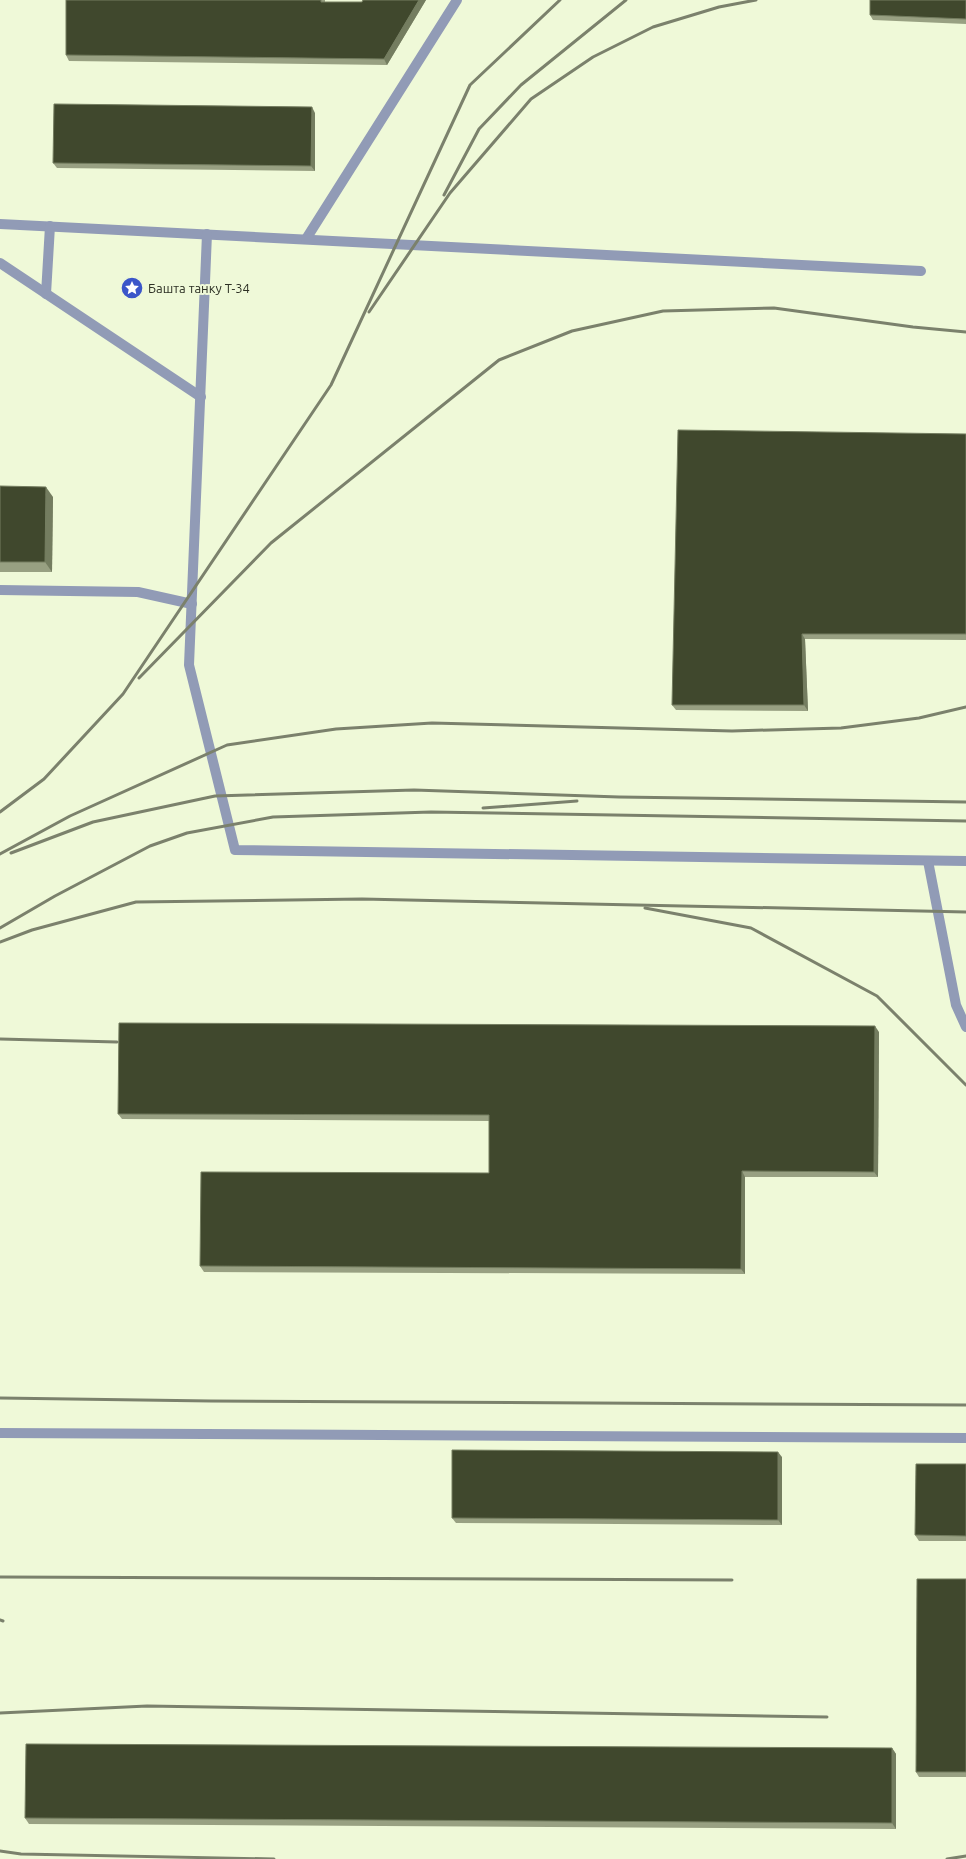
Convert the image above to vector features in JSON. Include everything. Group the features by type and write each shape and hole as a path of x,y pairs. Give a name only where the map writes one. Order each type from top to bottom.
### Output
{"lane":[{"path":"306,239 457,0"},
{"path":"0,224 921,271"},
{"path":"46,294 50,226"},
{"path":"208,234 189,665 235,850 966,862"},
{"path":"0,263 200,398"},
{"path":"0,590 138,592 192,604"},
{"path":"928,861 956,1005 966,1027"},
{"path":"0,1433 966,1438"}],"building":[{"path":"66,0 321,0 321,2 362,2 363,0 419,0 384,59 66,55"},
{"path":"870,0 966,0 966,19 870,15"},
{"path":"54,104 312,107 311,166 53,163"},
{"path":"678,430 966,434 966,634 802,634 804,705 672,705"},
{"path":"0,486 46,487 45,562 0,562"},
{"path":"119,1023 875,1026 874,1172 742,1171 741,1269 200,1266 201,1172 489,1173 489,1115 118,1114"},
{"path":"452,1450 778,1452 778,1520 452,1518"},
{"path":"916,1464 966,1464 966,1536 915,1535"},
{"path":"917,1579 966,1579 966,1772 916,1772"},
{"path":"26,1744 892,1748 892,1823 25,1818"}],"railway":[{"path":"0,812 44,779 123,694 331,385 470,85 560,0"},
{"path":"444,195 479,129 521,85 626,0"},
{"path":"369,312 450,193 531,99 593,57 653,27 719,7 756,0"},
{"path":"139,678 271,543 499,360 572,331 663,311 774,308 913,327 966,332"},
{"path":"0,854 70,816 227,745 336,729 432,723 732,731 841,728 919,718 966,707"},
{"path":"11,853 93,822 215,796 414,790 619,797 966,802"},
{"path":"483,808 577,801"},
{"path":"0,928 55,896 150,846 187,833 273,817 431,812 966,821"},
{"path":"0,942 32,930 136,902 362,899 966,912"},
{"path":"645,908 751,928 877,996 966,1085"},
{"path":"0,1039 117,1042"},
{"path":"0,1398 211,1401 966,1405"},
{"path":"0,1577 732,1580"},
{"path":"0,1713 147,1706 827,1717"},
{"path":"0,1851 21,1854 274,1859"},
{"path":"947,1859 966,1856"}],"place":[{"name":"Башта танку Т-34","path":"132,288"}]}
